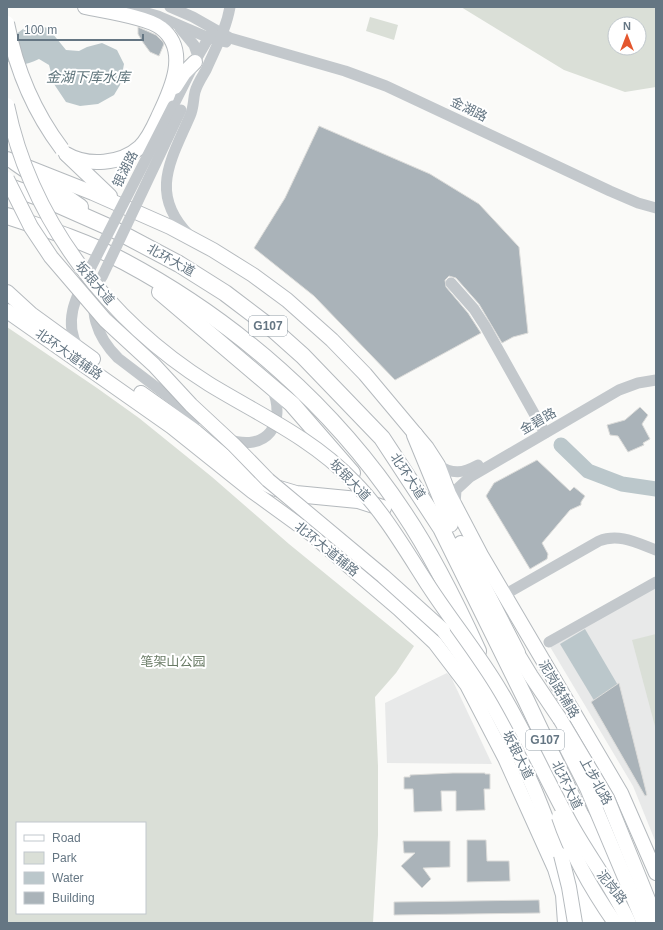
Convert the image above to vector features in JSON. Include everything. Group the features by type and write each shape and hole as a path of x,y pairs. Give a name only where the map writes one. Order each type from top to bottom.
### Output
{"highway":[{"path":"11,160 113,229"},
{"name":"北环大道","path":"7,186 52,202 113,229 198,275 249,310 324,375 382,438 431,512 454,554 578,808 598,844 618,875 637,897 656,911"},
{"name":"北环大道","path":"7,216 48,229 124,261 171,288 213,316 281,370 332,423 373,470 405,514 434,562 455,602 486,670 534,764 582,848"},
{"path":"124,261 292,404 409,540 434,562"},
{"path":"415,435 448,515 450,524"},
{"path":"382,438 401,454 412,467 450,524 517,653"},
{"path":"246,473 276,488 296,494 358,500 383,508"},
{"name":"G107","path":"578,808 626,870 656,897"},
{"name":"泥岗路","path":"582,848 609,886 645,923"}],"main road":[{"path":"85,7 154,24 166,33 175,54 176,69 173,82 172,107"},
{"path":"7,23 26,88 47,128 64,151 81,170 121,205"},
{"path":"64,151 82,160 102,162 115,160 129,155 140,147 172,107 184,73 196,59"},
{"name":"坂银大道","path":"7,105 23,162 38,199 56,233 81,267 119,310 166,355 211,385 303,440 332,461 355,482 396,535 492,677 524,733 544,775 573,828 616,896 629,923"},
{"path":"11,160 121,205 195,240 253,275 317,325 378,388 427,448 438,464 455,507"},
{"name":"坂银大道","path":"7,179 31,227 51,257 105,320 154,365 191,405 234,445 268,480 383,576 442,630 468,665 510,736 540,800 561,854 569,887 575,923"},
{"path":"7,292 31,314 196,432 246,473 310,534"},
{"name":"北环大道辅路","path":"7,311 172,427 264,500 310,534 399,609 435,643 457,670 479,706 505,758 555,869"},
{"name":"泥岗路辅路","path":"455,507 504,595 621,793 656,873"},
{"name":"上步北路","path":"517,653 556,720 607,798 656,918"},
{"path":"556,720 645,923"},
{"path":"544,775 563,830 580,868 615,923"},
{"path":"561,854 589,905 601,923"},
{"path":"555,869 563,895 565,923"},
{"path":"555,869 588,923"}],"street":[{"path":"126,7 158,16 176,24 216,36"},
{"path":"170,7 216,36"},
{"path":"195,240 184,230 174,215 168,197 166,181 170,160 194,105 195,92 216,36 224,7"},
{"path":"196,59 216,36 230,7"},
{"path":"176,24 188,35 194,45 196,59"},
{"name":"金湖路","path":"216,36 264,47 367,78 435,108 610,191 638,203 656,208"},
{"path":"195,92 172,107 94,297 93,313 98,330 108,347 118,358 225,438 244,443 253,443 266,437 274,423 277,409 275,396 268,383"},
{"name":"银湖路","path":"78,348 73,339 71,318 76,298 172,107"},
{"path":"451,283 474,310 485,326 544,431"},
{"name":"金碧路","path":"455,507 454,494 464,481 618,384 634,378 656,375"},
{"name":"金碧路","path":"438,464 451,472 466,471 619,390 638,383 656,380"},
{"path":"504,595 599,541 610,537 624,539 656,550"},
{"path":"549,642 656,582"}],"shaded area":[{"path":"656,578 656,843 633,786 546,640"},
{"path":"447,673 451,677 492,764 387,763 385,703"}],"green space":[{"path":"461,7 656,7 656,87 625,92 564,70"},
{"path":"370,17 398,25 394,40 366,31"},
{"name":"笔架山公园","path":"7,327 139,418 212,477 289,544 414,646 396,673 375,697 378,766 378,835 373,923 7,923"},
{"path":"656,634 656,730 632,640"}],"water":[{"name":"金湖下库水库","path":"35,25 48,28 66,50 79,51 102,43 117,50 124,64 120,85 114,95 98,104 80,106 66,102 54,84 49,65 39,59 27,64 19,65 7,61 7,41 23,29"},
{"path":"585,629 619,687 595,702 560,644"}],"building":[{"path":"138,27 156,35 163,42 164,44 159,56 150,52 142,41 138,34"},
{"path":"319,126 430,174 479,204 519,247 528,333 513,337 502,343 479,304 456,278 449,276 445,280 446,287 468,313 481,333 395,380 314,296 254,248 285,198"},
{"path":"640,407 648,415 642,424 650,439 643,443 644,445 628,452 618,436 610,435 607,425 625,420"},
{"path":"537,460 570,491 574,487 585,496 581,502 581,505 570,510 542,543 548,554 547,559 530,569 486,496 494,483"},
{"path":"619,683 647,795 645,796 591,702"},
{"path":"453,773 490,774 490,789 484,789 485,810 456,811 456,791 441,791 442,811 414,812 413,789 404,789 404,777 410,777 410,775"},
{"path":"467,840 486,840 487,861 509,861 510,881 467,882"},
{"path":"403,841 450,841 450,867 423,868 431,879 422,888 401,866 415,853 404,853"},
{"path":"539,900 540,913 394,915 394,902"}],"waterway":[{"path":"561,445 588,471 622,484 656,489"}]}
